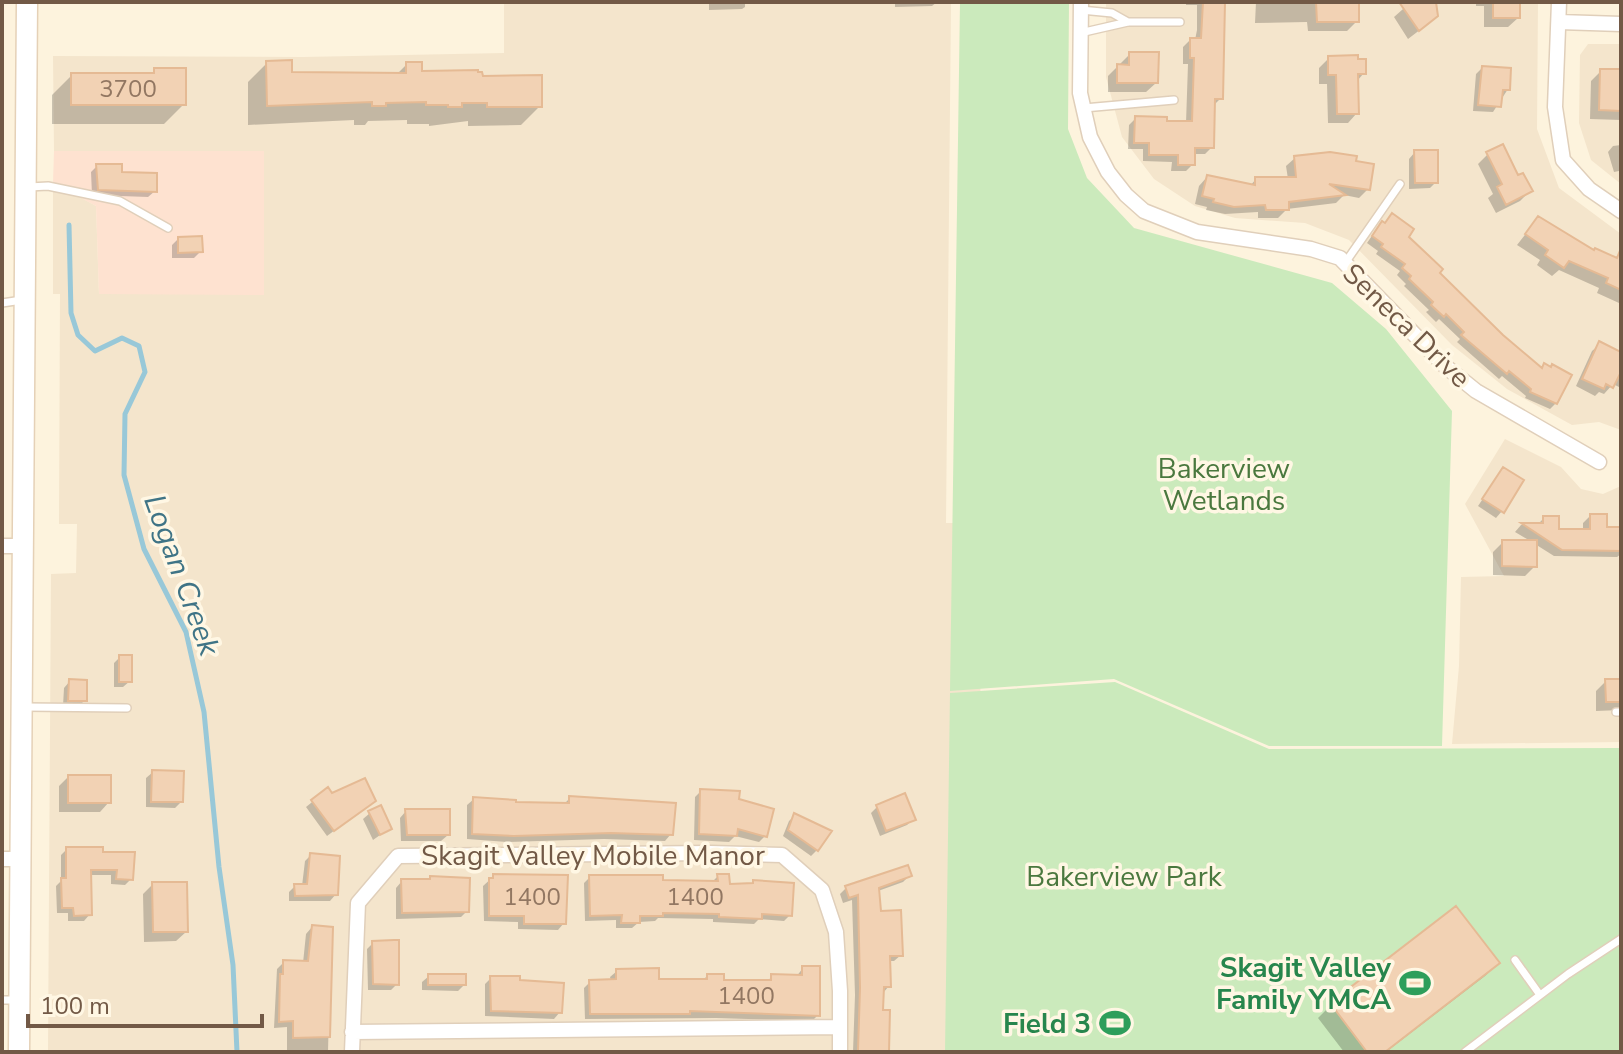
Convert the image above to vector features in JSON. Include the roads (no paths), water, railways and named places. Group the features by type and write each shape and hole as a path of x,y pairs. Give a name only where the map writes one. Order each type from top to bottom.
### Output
{"main road":[{"path":"19,1052 11,1000 11,859 23,707 27,2"}],"street":[{"path":"1559,2 1555,107 1563,160 1589,189 1621,211"},
{"name":"Seneca Drive","path":"1081,6 1080,93 1090,137 1108,172 1144,211 1197,232 1311,249 1340,258 1445,366 1476,391 1599,462"},
{"path":"1559,22 1621,24"},
{"path":"2,546 24,546"},
{"name":"Skagit Valley Mobile Manor","path":"352,1052 358,903 398,856 710,853 782,855 822,890 836,932 840,1052"},
{"path":"352,1032 840,1027"}],"lane":[{"path":"1081,6 1112,13 1128,22"},
{"path":"1080,33 1128,22 1180,22"},
{"path":"1084,108 1174,100"},
{"path":"1345,263 1400,184"},
{"path":"27,187 48,186 120,201 168,228"},
{"path":"2,303 24,300"},
{"path":"23,707 127,708"},
{"path":"1465,1052 1621,939"},
{"path":"1515,960 1540,995"}],"waterway":[{"name":"Logan Creek","path":"69,225 71,313 78,335 95,351 122,338 139,346 145,372 125,414 124,475 144,549 186,632 204,712 219,867 233,965 237,1052"}],"place":[{"name":"Skagit Valley Family YMCA","path":"1415,983"},
{"name":"Field 3","path":"1115,1023"}],"park label":[{"name":"Bakerview Wetlands","path":"1224,484"},
{"name":"Bakerview Park","path":"1124,876"}]}
